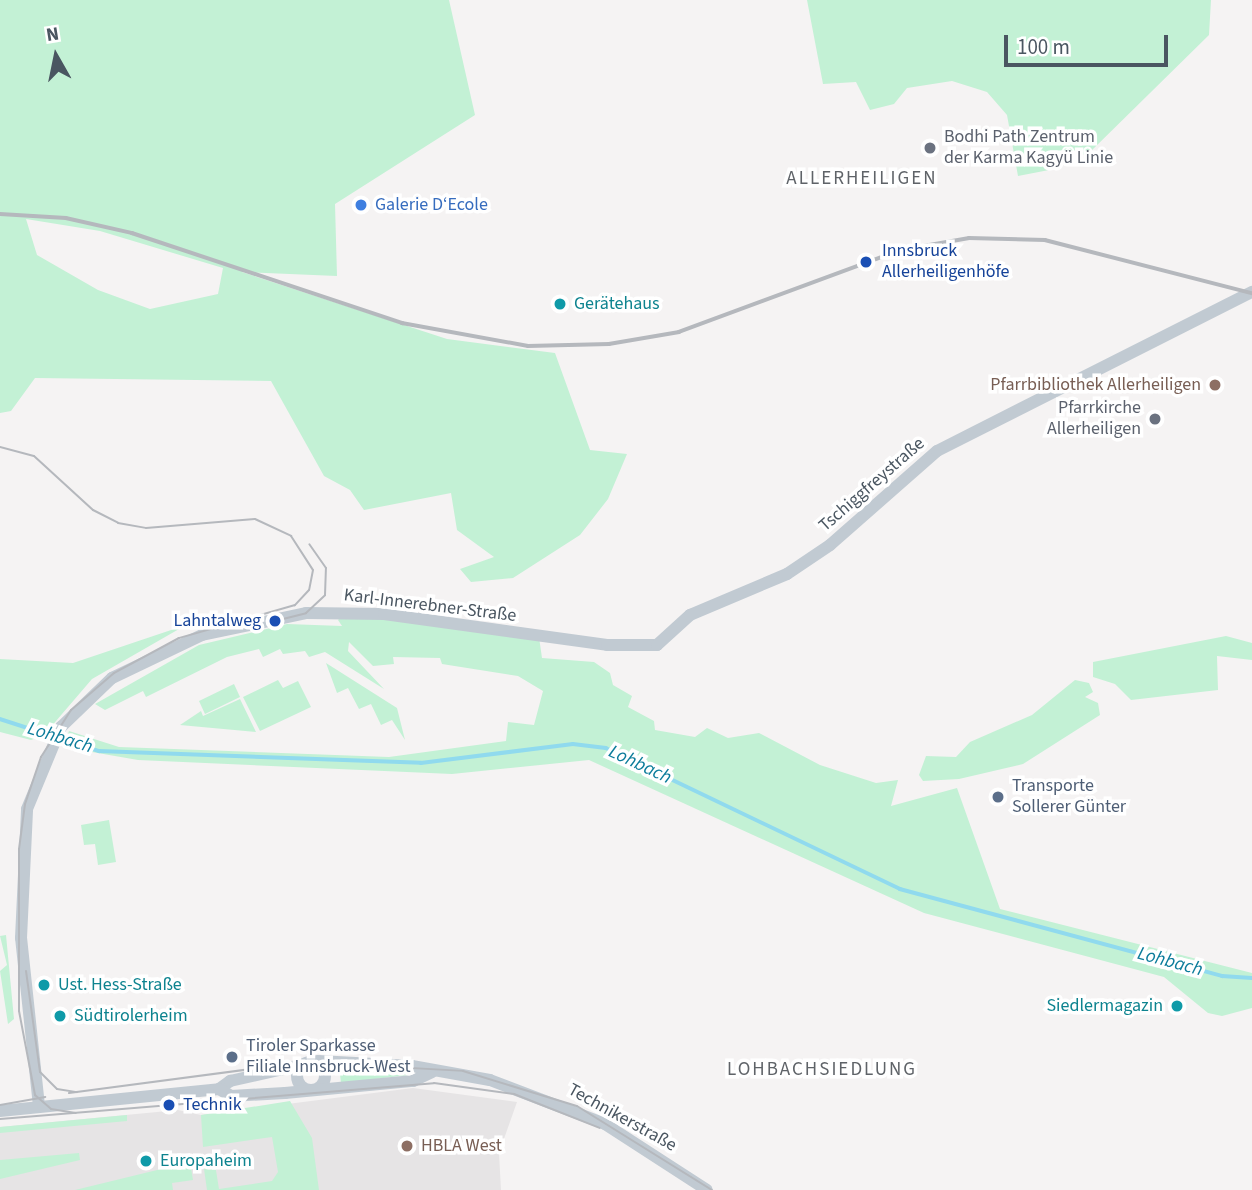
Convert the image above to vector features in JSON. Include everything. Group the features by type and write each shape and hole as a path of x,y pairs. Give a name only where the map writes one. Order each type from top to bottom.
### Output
{"street":[{"name":"Tschiggfreystraße","path":"671,636 690,615 787,574 830,545 937,451 1252,292"},
{"name":"Karl-Innerebner-Straße","path":"39,1106 23,977 21,872 32,790 61,727 100,687 158,652 278,615 384,614 646,649 671,636"},
{"name":"Technikerstraße","path":"0,1111 219,1089 308,1064 432,1072 552,1099 617,1130 707,1190"},
{"path":"308,1064 325,1080 312,1090 298,1083 308,1064"},
{"name":"Technikerstraße","path":"219,1089 232,1096 312,1090 413,1081 432,1072"}],"shaded area":[{"path":"413,1088 517,1102 499,1153 501,1190 0,1190 0,1127 178,1110 201,1115"}],"green space":[{"path":"0,0 449,0 475,115 335,204 337,276 242,272 447,339 555,353 590,450 627,454 608,499 580,535 513,578 471,582 460,569 494,557 457,530 451,493 364,510 350,490 324,476 271,381 35,378 11,411 0,413","holes":["26,219 100,231 223,268 218,294 150,309 98,290 37,255"]},
{"path":"807,0 1211,0 1209,35 1090,152 1049,170 1018,176 1007,115 987,92 952,81 907,88 894,104 870,110 856,82 823,84"},
{"path":"346,612 539,637 542,658 594,662 610,673 613,685 632,696 628,707 654,721 655,730 695,737 707,728 728,738 759,733 820,765 876,783 898,780 891,806 957,788 1000,909 1252,973 1252,1008 1222,1016 1208,1013 1164,977 924,913 589,760 452,774 138,760 63,747 69,731 119,747 389,757 506,741 508,722 534,725 543,691 518,676 442,664 440,658 393,657 394,664 373,666 349,642 348,651 384,689 325,652 309,657 305,651 283,654 280,649 263,657 259,649 227,657 146,697 143,691 105,710 95,704 199,645 287,624 342,626 338,620"},
{"path":"186,625 92,679 44,735 31,740 0,732 0,659 73,663"},
{"path":"1226,636 1252,643 1252,660 1217,656 1218,690 1131,700 1115,684 1093,677 1093,662"},
{"path":"326,663 397,708 405,740 392,720 381,725 371,704 359,709 348,688 337,693"},
{"path":"278,680 283,688 298,681 311,707 260,731 243,697"},
{"path":"1075,680 1089,683 1093,692 1085,697 1098,703 1100,715 1023,764 959,779 923,781 919,775 926,756 956,757 970,742 1032,715"},
{"path":"234,684 240,697 205,714 199,701"},
{"path":"240,699 256,732 180,725 201,711 203,716"},
{"path":"109,820 116,862 98,865 95,844 84,845 81,825"},
{"path":"6,935 14,1019 8,1024 0,971 7,965 0,936"},
{"path":"339,1065 409,1069 409,1075 341,1083"},
{"path":"290,1101 312,1138 319,1190 207,1190 204,1169 215,1164 219,1189 272,1181 278,1172 272,1137 203,1147 201,1115"},
{"path":"127,1115 127,1121 0,1133 0,1127"},
{"path":"79,1153 80,1160 0,1179 0,1160"},
{"path":"190,1162 193,1180 172,1183 173,1190 75,1190"}],"waterway":[{"name":"Lohbach","path":"0,719 99,751 421,763 573,744 606,748 900,889 1222,976 1252,978"}],"tram line":[{"path":"0,447 34,456 93,510 118,523 146,528 255,519 291,536 313,570 309,590 295,605 179,638 114,673 71,710 41,757 25,804 19,849 19,1011 35,1095 51,1109 76,1113"},
{"path":"275,621 306,613 325,595 326,568 309,544"},
{"path":"26,971 40,1072 57,1089 77,1092"},
{"path":"69,1093 304,1062 463,1071 577,1106 712,1190"},
{"path":"0,1119 434,1083 514,1094 600,1128"},
{"path":"0,1105 45,1097"}],"railway":[{"path":"0,214 66,218 132,233 402,323 528,346 609,344 679,332 901,250 969,238 1045,240 1252,293"}],"place":[{"name":"Bodhi Path Zentrum der Karma Kagyü Linie","path":"930,148"},
{"name":"Galerie D‘Ecole","path":"361,205"},
{"name":"Innsbruck Allerheiligenhöfe","path":"866,262"},
{"name":"Gerätehaus","path":"560,304"},
{"name":"Pfarrbibliothek Allerheiligen","path":"1215,385"},
{"name":"Pfarrkirche Allerheiligen","path":"1155,419"},
{"name":"Lahntalweg","path":"275,621"},
{"name":"Transporte Sollerer Günter","path":"998,797"},
{"name":"Ust. Hess-Straße","path":"44,985"},
{"name":"Siedlermagazin","path":"1177,1006"},
{"name":"Südtirolerheim","path":"60,1016"},
{"name":"Tiroler Sparkasse Filiale Innsbruck-West","path":"232,1057"},
{"name":"Technik","path":"169,1105"},
{"name":"HBLA West","path":"407,1146"},
{"name":"Europaheim","path":"146,1161"}],"district":[{"name":"ALLERHEILIGEN","path":"862,179"},
{"name":"LOHBACHSIEDLUNG","path":"822,1070"}]}
